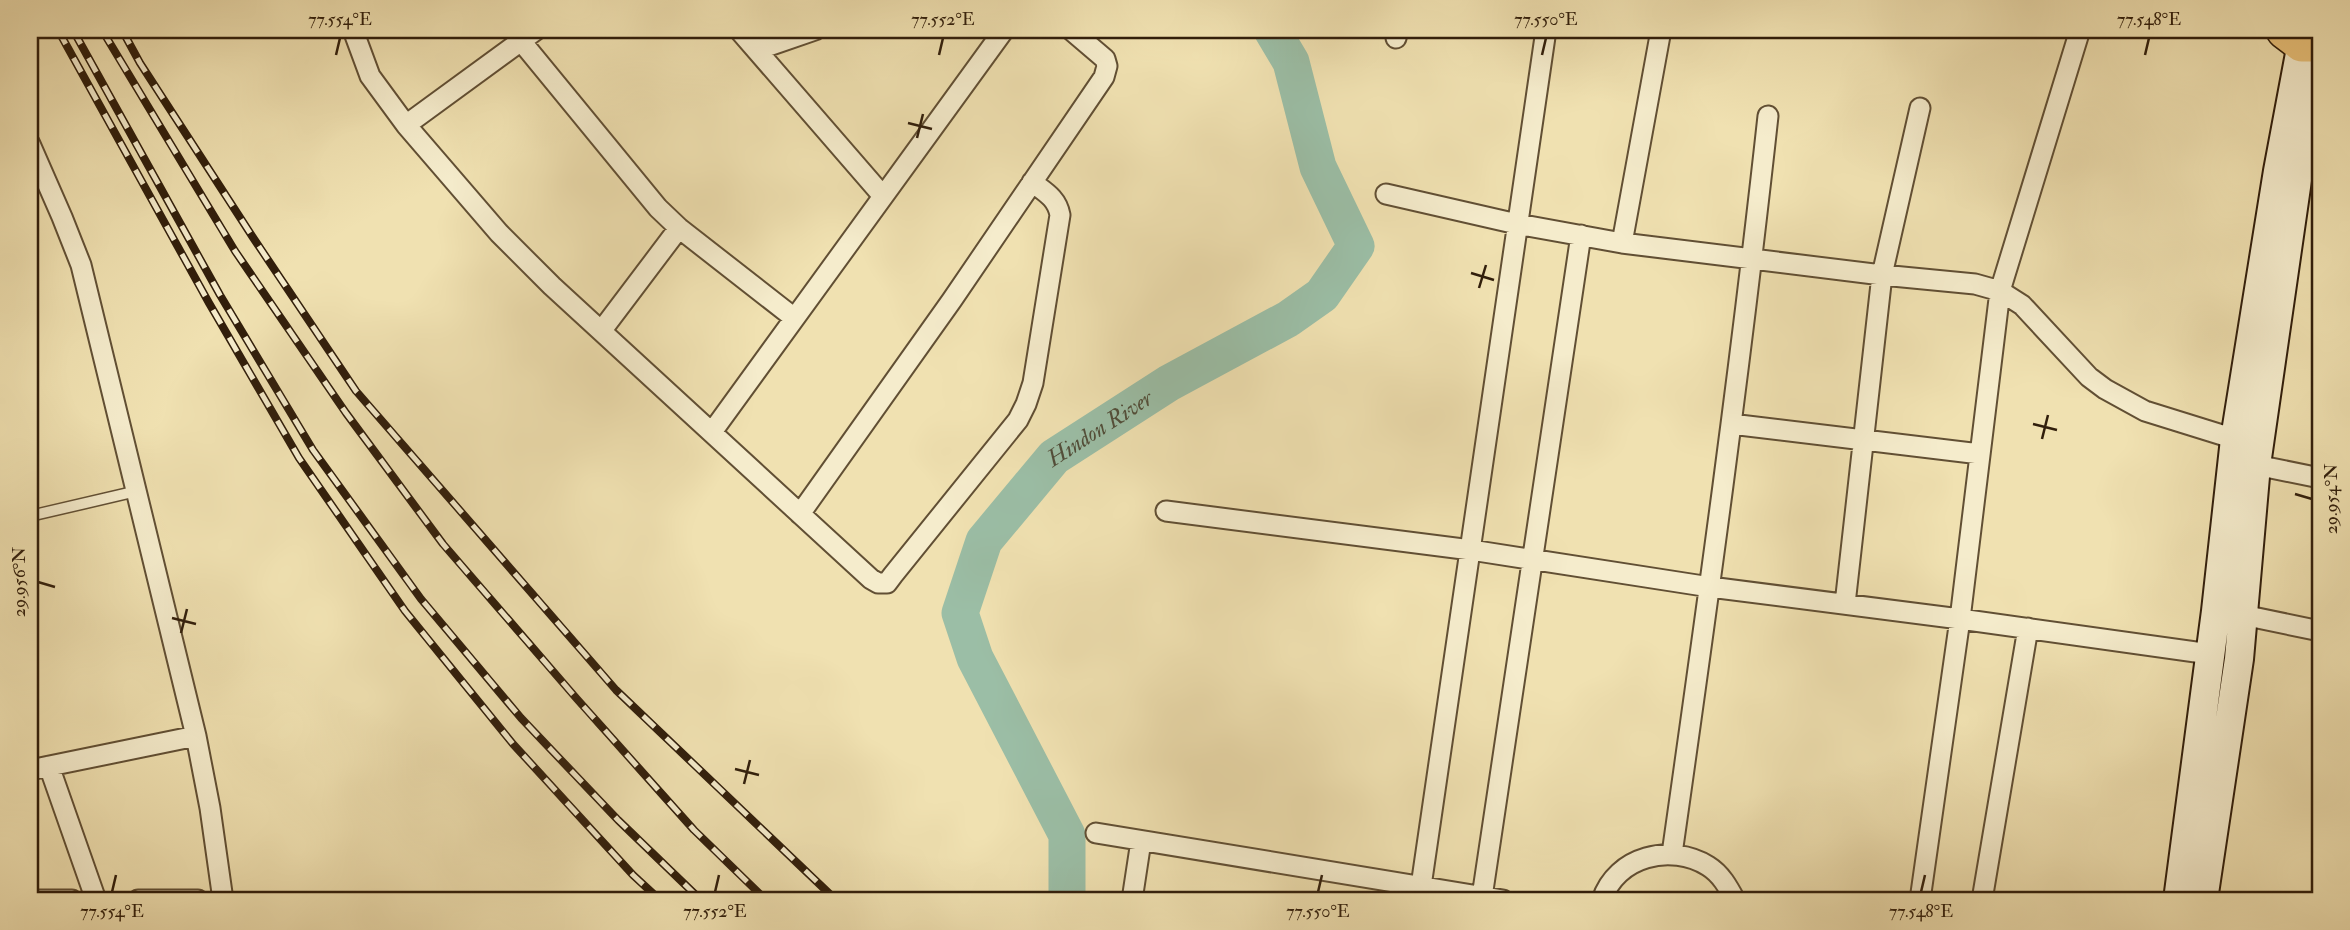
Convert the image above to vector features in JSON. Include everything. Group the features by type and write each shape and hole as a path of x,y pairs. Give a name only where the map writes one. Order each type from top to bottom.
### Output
{"main road":[{"path":"2178,900 2235,439 2278,172 2307,40"},
{"path":"2203,900 2239,659 2256,465 2298,173 2307,40"}],"street":[{"path":"353,30 370,76 406,125 499,233 552,286 870,579 878,583 887,583 1018,420 1026,404 1033,383 1060,215 1058,204 1032,182"},
{"path":"739,30 882,195"},
{"path":"757,50 815,30"},
{"path":"712,432 1004,30"},
{"path":"800,514 952,300 1104,77 1107,66 1105,59 1071,30"},
{"path":"1420,893 1545,30"},
{"path":"1622,243 1661,30"},
{"path":"1920,900 1960,619 2000,291 2080,30"},
{"path":"406,125 529,35 642,190 679,228 793,317"},
{"path":"1845,604 1882,275 1920,108"},
{"path":"1671,854 1710,587 1753,259 1768,116"},
{"path":"30,144 81,265 196,736 223,900"},
{"path":"1386,194 1517,224 1622,243 1975,284 2000,291 2022,305 2089,377 2105,389 2145,411 2235,439"},
{"path":"602,330 679,228"},
{"path":"1482,897 1581,235"},
{"path":"1731,424 1980,454"},
{"path":"2256,465 2320,478"},
{"path":"1167,511 1471,550 1710,587 2210,654"},
{"path":"2243,615 2320,631"},
{"path":"1982,900 2028,628"},
{"path":"96,900 39,768 196,736"},
{"path":"1096,834 1420,893 1503,900"},
{"path":"1132,900 1141,841"},
{"path":"1602,900 1614,878 1630,864 1649,856 1671,854 1691,857 1710,867 1725,882 1735,900"},
{"path":"30,900 72,900"},
{"path":"138,900 198,900"}],"lane":[{"path":"30,516 137,491"}],"waterway":[{"name":"Hindon River","path":"1067,900 1067,835 975,658 960,613 984,541 1054,457 1169,383 1288,319 1322,295 1356,246 1318,167 1291,62 1272,30"}],"railway":[{"path":"58,30 209,303 299,458 405,611 513,744 633,875 660,900"},
{"path":"73,30 220,295 313,450 421,599 521,718 618,820 701,900"},
{"path":"102,30 235,251 346,413 443,544 694,830 766,900"},
{"path":"122,30 140,63 252,236 356,391 616,690 836,900"}]}
